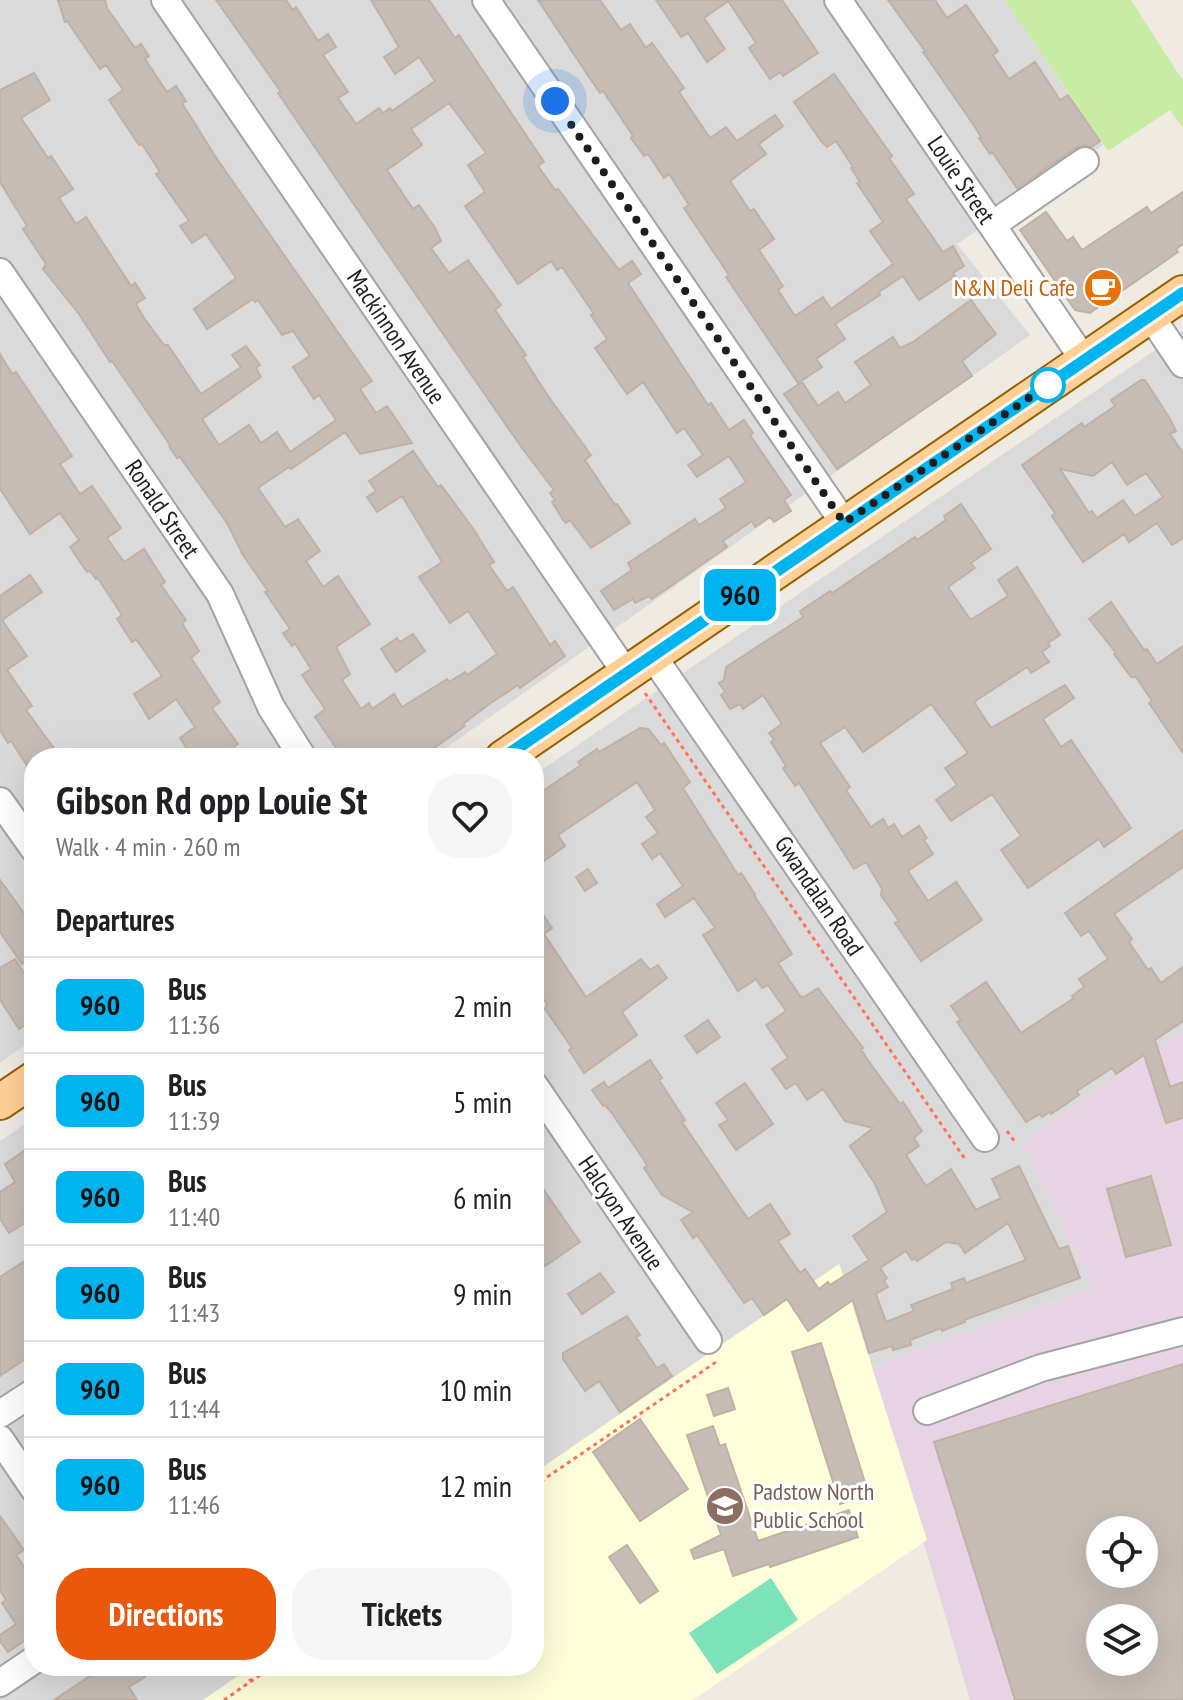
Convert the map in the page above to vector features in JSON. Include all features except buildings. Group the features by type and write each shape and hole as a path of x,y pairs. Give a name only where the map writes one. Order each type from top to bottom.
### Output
{"main road":[{"path":"519,748 641,674 844,523 1183,293"},
{"path":"0,1102 24,1086"}],"street":[{"name":"Mackinnon Avenue","path":"165,0 641,674"},
{"path":"486,0 844,523"},
{"name":"Louie Street","path":"838,0 1084,360"},
{"path":"992,225 1085,161"},
{"name":"Ronald Street","path":"0,272 220,594 271,707 297,748"},
{"path":"1150,315 1183,364"},
{"name":"Gwandalan Road","path":"641,674 985,1138"},
{"path":"0,801 24,835"},
{"name":"Halcyon Avenue","path":"544,1100 715,1349"},
{"path":"927,1411 1041,1368 1183,1331"},
{"path":"0,1414 24,1398"},
{"path":"0,1439 24,1474"},
{"path":"0,1683 24,1667"}],"path":[{"path":"641,674 965,1159"},
{"path":"544,1478 715,1349"},
{"path":"247,1676 251,1681"},
{"path":"224,1700 258,1676"}],"shaded area":[{"path":"0,0 1005,0 1103,145 957,244 1030,335 446,748 24,748 24,1046 0,1063"},
{"path":"1183,331 1183,1031 1022,1142 1092,1288 872,1366 840,1265 544,1467 544,768"},
{"path":"1183,1031 1183,1700 970,1700 872,1366 1092,1288 1022,1142"},
{"path":"24,1125 24,1676 239,1676 204,1700 0,1700 0,1141"},
{"name":"Padstow North Public School","path":"839,1264 927,1540 693,1700 203,1700 238,1676 544,1676 544,1466"}],"green space":[{"path":"1005,0 1131,0 1183,81 1183,128 1170,110 1108,151"},
{"path":"771,1578 798,1620 717,1674 689,1633"}],"bus line":[{"name":"960","path":"518,748 1183,293"}],"place":[{"name":"N&N Deli Cafe","path":"1103,288"},
{"name":"Padstow North Public School","path":"725,1506"}],"route":[{"path":"555,101 844,523 1048,385"}]}
